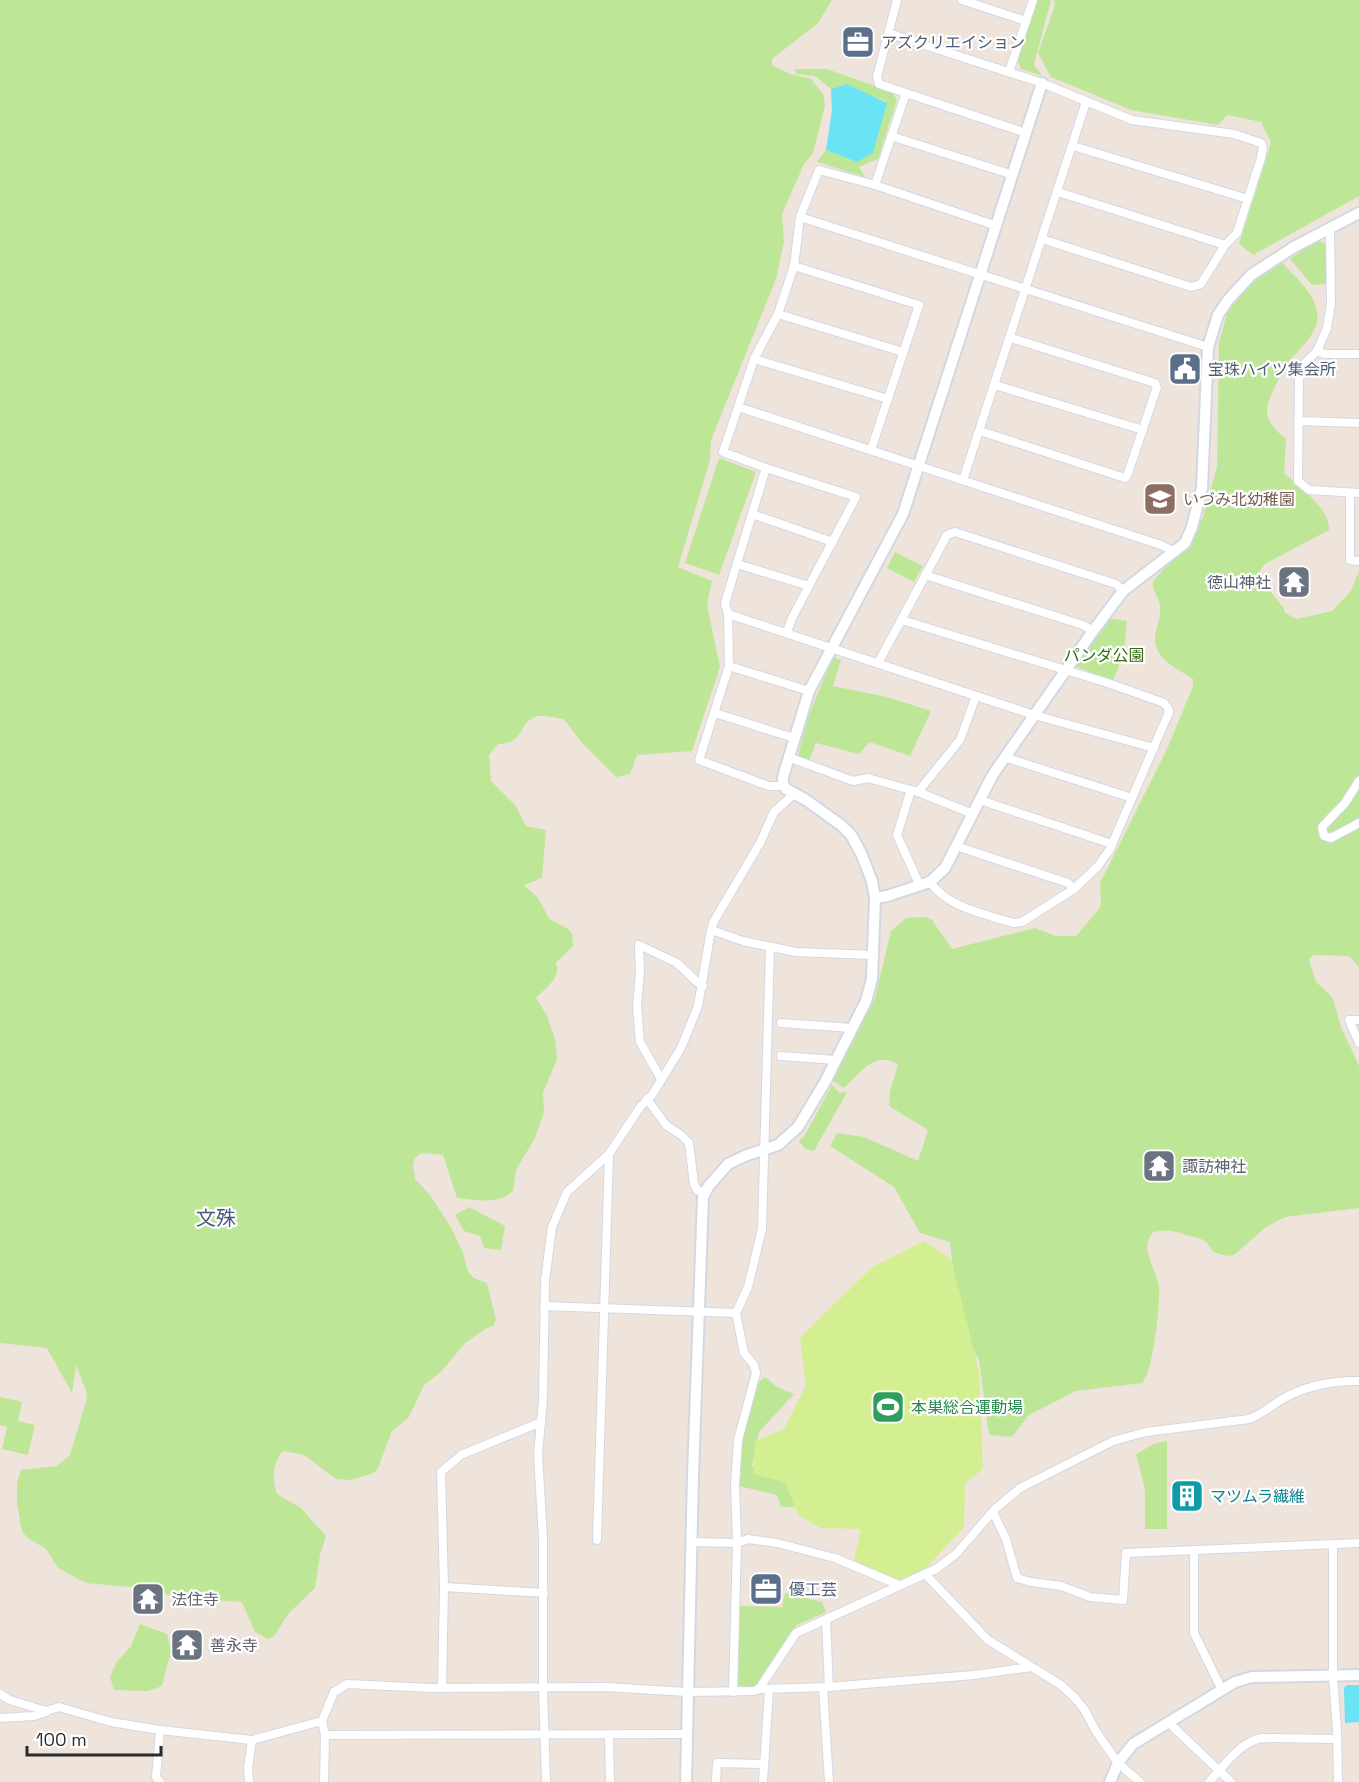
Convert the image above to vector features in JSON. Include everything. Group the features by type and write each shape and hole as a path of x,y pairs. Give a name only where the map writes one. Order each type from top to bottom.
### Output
{"street":[{"path":"897,0 877,76 879,84 1026,133"},
{"path":"963,0 1026,21"},
{"path":"1009,72 1033,0"},
{"path":"888,33 1042,83 1132,120 1234,134 1261,143 1263,147 1237,233 1225,244 1201,284 1191,287 1042,238"},
{"path":"784,786 783,777 788,757 809,691 903,514 1042,83"},
{"path":"875,185 906,93"},
{"path":"963,480 1086,102"},
{"path":"891,136 1013,175"},
{"path":"1072,146 1248,200"},
{"path":"787,632 792,618 856,497 723,452 754,359 778,314 794,266 800,217 819,170 875,185 997,226"},
{"path":"1058,192 1225,244"},
{"path":"875,898 925,884 945,868 1004,757 1093,631 1123,591 1185,543 1200,503 1208,347 1218,315 1240,285 1251,275 1294,247 1359,213"},
{"path":"800,217 1208,347"},
{"path":"1330,228 1331,303 1327,328 1317,351 1306,362 1299,379 1298,481 1309,490 1355,493 1350,560 1359,561"},
{"path":"794,266 919,305 871,450"},
{"path":"778,314 903,352"},
{"path":"980,431 1125,478 1143,430 1157,387 1155,384 1011,338"},
{"path":"1317,351 1324,354 1359,354"},
{"path":"754,359 888,399"},
{"path":"995,385 1143,430"},
{"path":"738,407 1161,545 1175,552"},
{"path":"1298,422 1359,423"},
{"path":"686,1782 701,1232 705,1193 728,1164 778,1145 798,1127 866,1001 872,979 874,955 875,898 872,881 851,834 818,807 784,786 769,786 699,760 729,666 728,614 725,603 766,468"},
{"path":"752,514 832,542"},
{"path":"878,663 947,535 955,532 1116,584 1123,591"},
{"path":"737,564 809,586"},
{"path":"925,574 1093,631"},
{"path":"728,614 1034,715 1154,748"},
{"path":"902,620 1108,683 1164,703 1168,708 1169,712 1112,844 1098,866 1074,889 1022,922 1013,923 955,904 925,884 897,835 915,791 960,740 976,696"},
{"path":"729,666 809,691"},
{"path":"715,712 794,738"},
{"path":"788,757 853,781 868,778 915,791 973,814"},
{"path":"1004,757 1132,798"},
{"path":"1359,781 1345,803 1322,827 1324,836 1331,838 1359,824"},
{"path":"546,1782 543,1687 543,1539 538,1466 544,1306 552,1227 567,1192 609,1154 621,1133 661,1079 688,1035 703,986 711,930 760,843 774,812 795,793"},
{"path":"980,800 1112,844"},
{"path":"956,846 1068,883 1074,889"},
{"path":"711,930 796,952 874,955"},
{"path":"661,1079 640,1042 637,1006 640,971 639,945 677,963 703,986"},
{"path":"734,1692 737,1543 735,1485 738,1440 756,1374 754,1365 744,1353 736,1313 748,1287 762,1229 770,947"},
{"path":"1359,1020 1349,1020 1359,1043"},
{"path":"781,1023 852,1028"},
{"path":"781,1056 836,1060"},
{"path":"647,1100 666,1125 689,1143 694,1184 698,1190 705,1193"},
{"path":"597,1540 609,1154"},
{"path":"544,1306 736,1313"},
{"path":"759,1689 796,1633 899,1585 926,1575 956,1554 993,1512 1020,1488 1113,1441 1146,1432 1249,1419 1258,1416 1286,1397 1311,1388 1343,1380 1359,1381"},
{"path":"442,1687 444,1587 441,1472 461,1455 541,1422"},
{"path":"993,1512 1006,1539 1017,1578 1061,1586 1090,1597 1124,1600 1126,1553 1359,1543"},
{"path":"692,1542 737,1543 748,1539 797,1547 806,1552 835,1558 899,1585"},
{"path":"1333,1544 1333,1676 1338,1782"},
{"path":"1194,1551 1194,1633 1222,1690"},
{"path":"926,1575 988,1640 1061,1685 1075,1698 1118,1763 1140,1782"},
{"path":"444,1587 544,1593"},
{"path":"826,1620 829,1782"},
{"path":"324,1782 325,1735 322,1721 334,1692 346,1684 651,1688 687,1692 734,1692 974,1675 1031,1666"},
{"path":"1110,1782 1118,1763 1133,1744 1235,1682 1252,1677 1359,1676"},
{"path":"763,1782 769,1690"},
{"path":"0,1694 10,1700 46,1711"},
{"path":"0,1718 34,1716 59,1707 111,1722 252,1740 322,1721"},
{"path":"1169,1723 1231,1782"},
{"path":"160,1730 156,1777 160,1782"},
{"path":"325,1735 687,1734"},
{"path":"609,1735 610,1782"},
{"path":"1209,1782 1242,1746 1253,1740 1261,1738 1337,1739"},
{"path":"249,1782 248,1768 252,1740"},
{"path":"716,1782 717,1763 763,1764"}],"green space":[{"path":"0,0 832,0 818,23 772,59 772,65 790,74 811,79 823,94 825,106 813,153 804,164 782,214 784,242 776,279 711,440 710,460 678,567 712,581 707,605 720,667 692,751 637,755 630,774 616,777 581,742 564,719 542,716 530,720 513,741 498,744 489,755 491,781 516,806 526,826 546,830 542,878 524,885 539,899 549,919 572,933 573,946 556,963 555,978 536,998 547,1016 555,1039 557,1060 543,1092 544,1112 535,1138 516,1170 513,1191 494,1200 457,1198 443,1155 421,1153 415,1158 413,1165 415,1179 429,1194 451,1227 463,1253 468,1272 474,1278 487,1283 496,1320 493,1326 465,1343 441,1372 424,1385 409,1417 392,1431 377,1470 371,1474 350,1480 336,1479 304,1455 284,1451 280,1455 274,1471 277,1494 301,1508 326,1536 320,1555 315,1588 289,1613 274,1636 268,1639 255,1632 242,1602 176,1601 165,1593 153,1589 86,1583 58,1568 46,1549 23,1533 17,1503 17,1482 21,1470 57,1466 70,1455 87,1398 76,1365 72,1393 47,1348 0,1343"},
{"path":"1035,0 1051,0 1034,65 1043,76 1021,69 1018,61"},
{"path":"1054,0 1359,0 1359,196 1253,255 1239,244 1271,143 1261,122 1227,115 1218,125 1131,110 1051,77 1038,53 1055,5"},
{"path":"795,69 827,69 892,92 897,100 878,159 859,167 865,177 817,162 826,150 857,162 885,101 862,93 847,84 831,89 815,76 796,74"},
{"path":"1318,240 1328,246 1327,284 1312,285 1290,259"},
{"path":"1281,261 1312,298 1317,313 1317,322 1315,329 1282,373 1270,399 1267,413 1272,425 1286,439 1284,473 1320,506 1328,522 1329,530 1265,564 1257,575 1283,607 1285,613 1297,619 1332,611 1351,591 1359,571 1359,967 1349,956 1313,955 1309,960 1316,982 1334,1002 1341,1027 1359,1066 1359,1208 1285,1217 1266,1227 1234,1255 1227,1256 1213,1252 1205,1241 1199,1238 1170,1231 1153,1232 1147,1246 1158,1282 1158,1309 1152,1353 1146,1377 1142,1383 1076,1391 1029,1415 1012,1437 989,1435 979,1360 959,1322 950,1242 920,1233 894,1187 830,1146 837,1133 864,1137 918,1161 928,1130 889,1106 890,1091 898,1065 890,1061 875,1062 862,1070 844,1088 832,1080 875,998 891,931 906,918 926,917 932,920 952,949 1035,928 1056,936 1076,936 1099,909 1100,883 1168,747 1193,686 1193,679 1173,667 1161,657 1157,650 1155,635 1160,607 1153,581 1192,538 1203,517 1217,467 1219,342 1229,307 1260,272"},
{"path":"719,458 756,472 719,575 685,563"},
{"path":"895,552 923,566 914,582 887,568"},
{"name":"パンダ公園","path":"1108,618 1127,621 1124,653 1113,681 1077,667 1077,662"},
{"path":"833,657 841,660 833,686 887,697 931,711 910,756 870,742 859,754 816,743 808,764 797,761 806,722"},
{"path":"832,1085 840,1093 847,1092 814,1151 805,1149 799,1141 805,1135"},
{"path":"469,1207 505,1226 501,1250 484,1248 480,1236 464,1231 455,1215"},
{"name":"本巣総合運動場","path":"924,1241 951,1259 979,1371 983,1469 965,1483 964,1527 926,1568 900,1580 854,1561 861,1529 821,1528 798,1515 785,1482 753,1474 755,1441 784,1429 806,1385 800,1338 872,1267"},
{"path":"765,1377 777,1387 794,1394 759,1432 752,1466 785,1471 796,1507 781,1507 777,1495 735,1485 752,1388"},
{"path":"0,1397 22,1402 18,1421 35,1425 28,1455 2,1449 7,1427 0,1425"},
{"path":"1167,1441 1167,1529 1145,1529 1145,1489 1136,1454 1156,1443"},
{"path":"785,1593 822,1602 826,1612 797,1625 762,1675 760,1683 755,1687 736,1686 739,1606 782,1607"},
{"path":"140,1624 167,1634 171,1651 162,1686 148,1691 114,1690 110,1677 116,1663 131,1646"}],"water":[{"path":"847,84 887,103 873,153 857,162 826,150 832,110 831,89"},
{"path":"1347,1685 1359,1685 1359,1722 1345,1723 1344,1688"}],"place":[{"name":"アズクリエイション","path":"858,42"},
{"name":"宝珠ハイツ集会所","path":"1185,369"},
{"name":"いづみ北幼稚園","path":"1160,499"},
{"name":"徳山神社","path":"1294,582"},
{"name":"諏訪神社","path":"1159,1166"},
{"name":"本巣総合運動場","path":"888,1407"},
{"name":"マツムラ繊維","path":"1187,1496"},
{"name":"優工芸","path":"766,1589"},
{"name":"法住寺","path":"148,1599"},
{"name":"善永寺","path":"187,1645"}],"district":[{"name":"文殊","path":"216,1218"}]}
